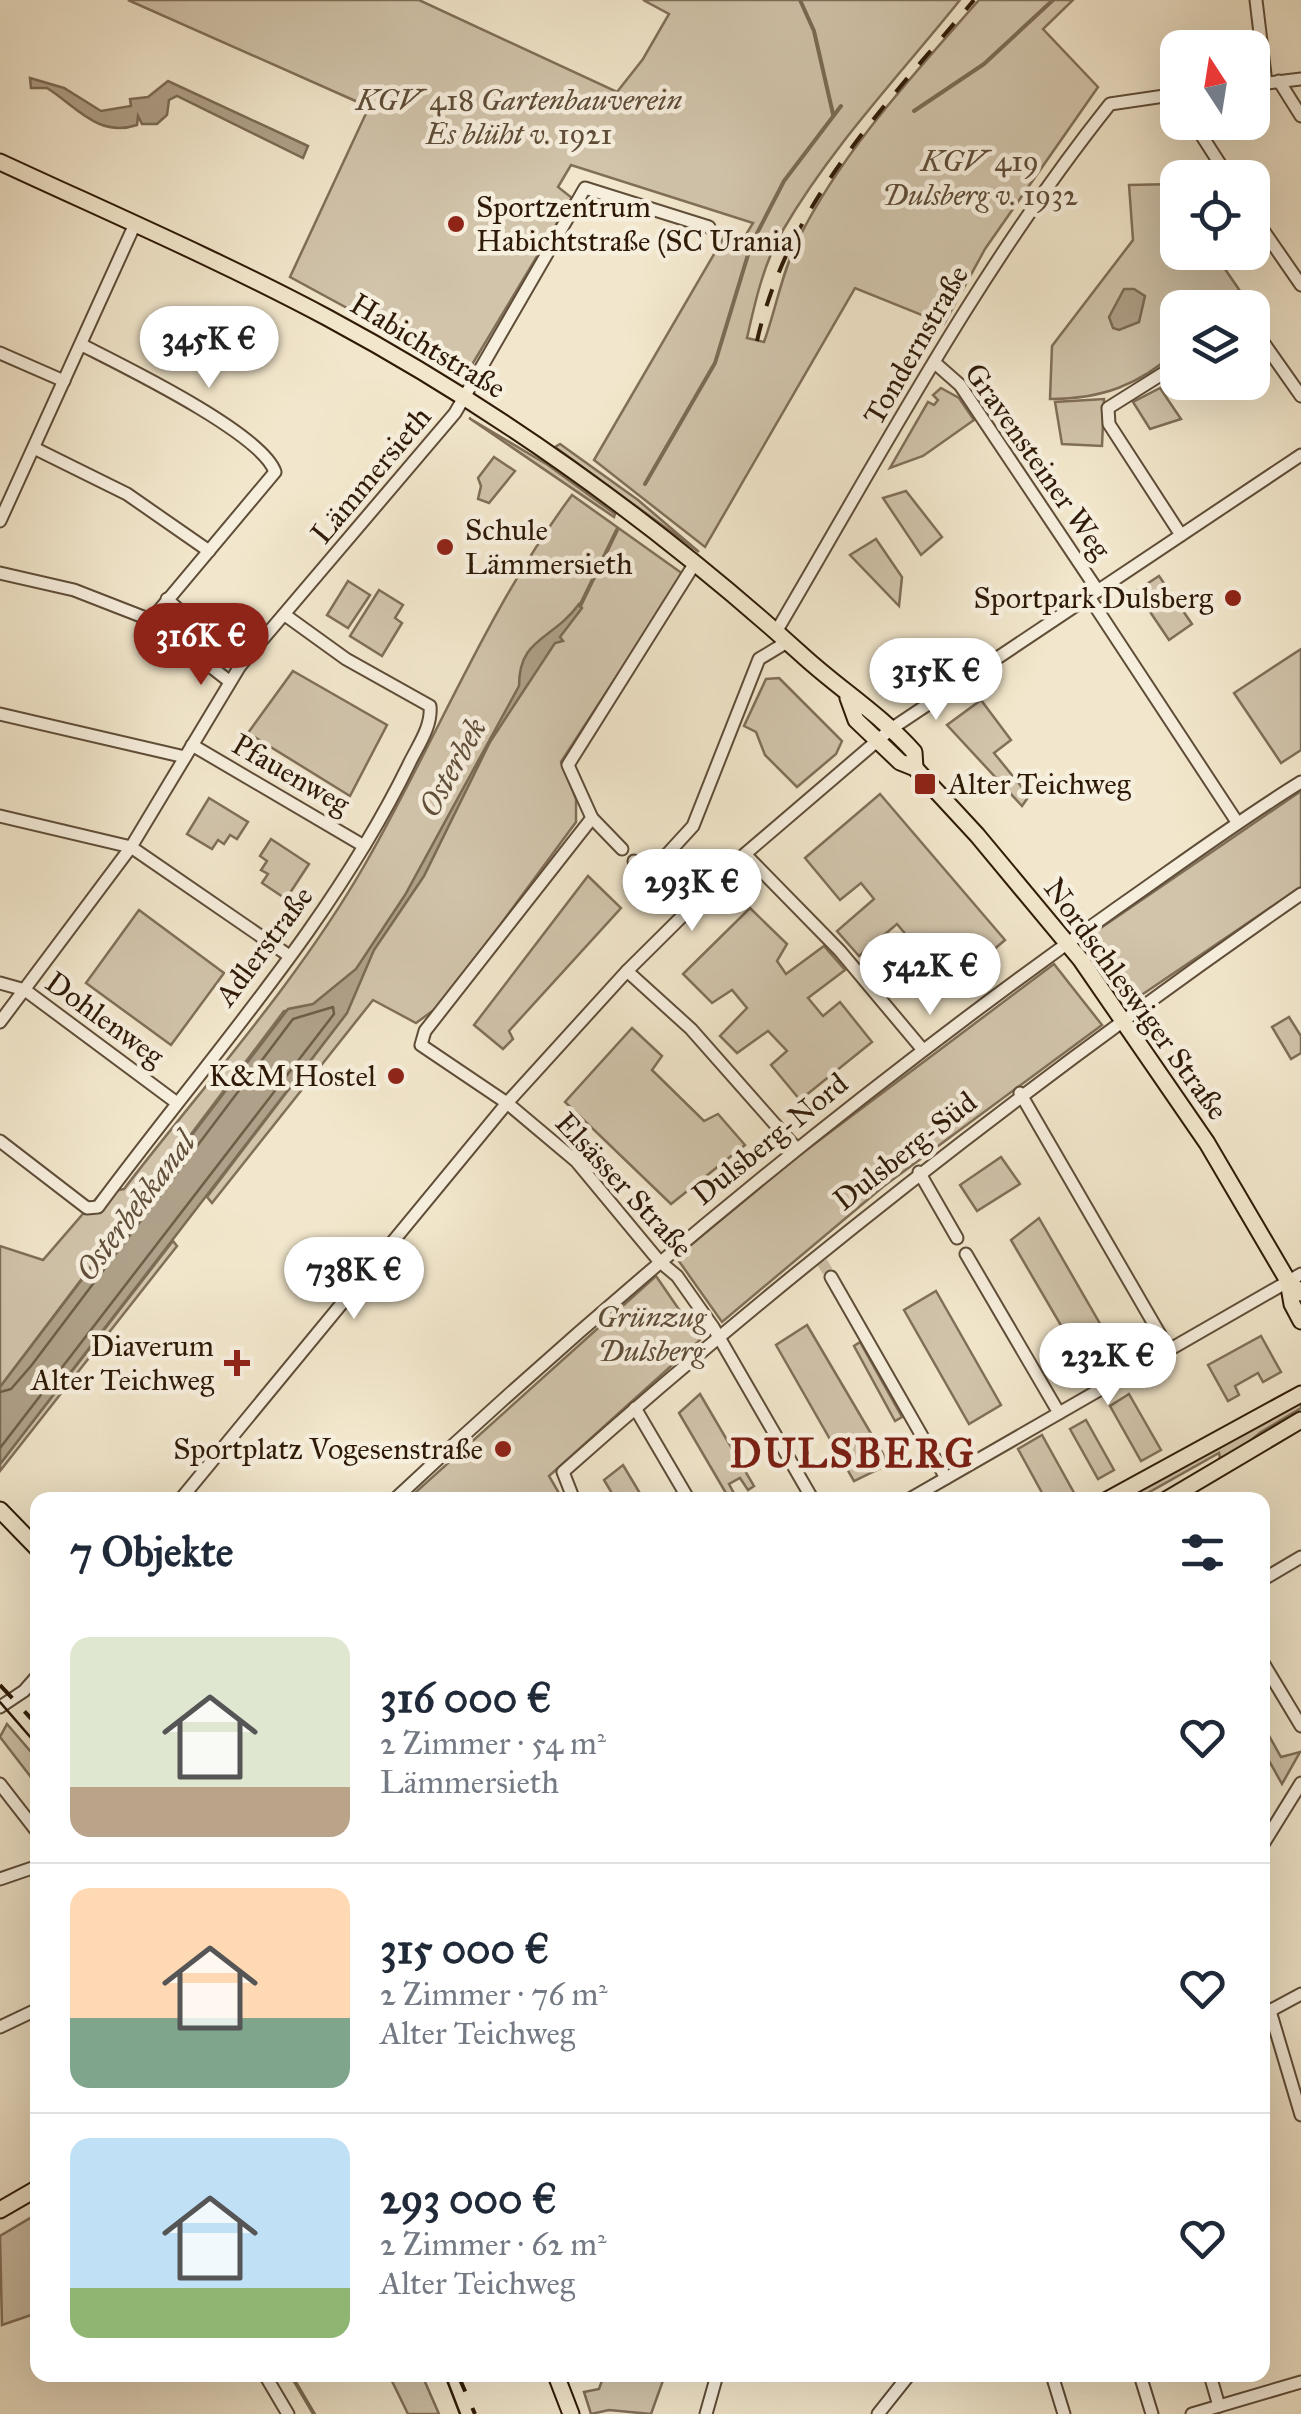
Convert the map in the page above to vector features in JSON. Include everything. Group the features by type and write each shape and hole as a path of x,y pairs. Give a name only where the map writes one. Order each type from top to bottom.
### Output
{"main road":[{"name":"Habichtstraße","path":"0,162 328,318 464,398 602,491"},
{"name":"Nordschleswiger Straße","path":"602,491 696,564 848,698 870,707 914,752 914,768"},
{"name":"Nordschleswiger Straße","path":"848,698 856,720 900,762 914,768 1067,942 1123,1018 1295,1277 1301,1293"},
{"name":"Nordschleswiger Straße","path":"1295,1277 1292,1304 1301,1321"},
{"path":"1122,1492 1301,1394"},
{"path":"1180,1492 1301,1420"},
{"path":"0,1510 30,1542"},
{"path":"0,2210 30,2193"},
{"path":"559,2382 571,2414"}],"street":[{"path":"1257,0 1260,30"},
{"path":"1270,83 1301,79"},
{"path":"1270,87 1301,116"},
{"name":"Tondernstraße","path":"649,874 693,826 759,660 782,637 984,276 1064,159 1110,104 1160,97"},
{"name":"Lämmersieth","path":"0,1022 131,847 240,666 464,398 585,188 710,227"},
{"path":"0,521 135,224"},
{"path":"1270,240 1301,285"},
{"path":"82,345 179,394 269,460 273,478 150,620"},
{"path":"1270,351 1301,396"},
{"path":"0,353 64,381"},
{"name":"Gravensteiner Weg","path":"936,363 960,385 1237,822"},
{"path":"1160,375 1108,408 1109,424 1181,535"},
{"path":"34,448 88,471 142,502 209,551"},
{"path":"187,1492 507,1102 686,910 745,854 891,729 1301,455"},
{"path":"622,849 592,818 568,765 696,564"},
{"path":"0,572 74,590 150,620 229,681"},
{"path":"167,599 240,666"},
{"name":"Adlerstraße","path":"0,1141 88,1208 98,1207 288,955 364,846 424,735 431,708 346,659 285,615"},
{"name":"Pfauenweg","path":"0,714 188,751 364,846"},
{"name":"Dulsberg-Nord","path":"403,1492 659,1262 796,1148 1067,942 1237,822 1301,782"},
{"path":"0,816 131,847 288,955"},
{"name":"Elsässer Straße","path":"592,818 423,1038 576,1161 659,1262 677,1276 808,1492"},
{"path":"745,854 840,952 922,1050"},
{"path":"634,861 686,910"},
{"name":"Dulsberg-Süd","path":"570,1492 561,1476 715,1338 1020,1093 1301,894"},
{"path":"627,972 691,1029 796,1148"},
{"name":"Dohlenweg","path":"0,983 25,990 177,1103"},
{"path":"1020,1093 1169,1350"},
{"path":"919,1172 957,1238"},
{"path":"966,1254 1059,1413"},
{"path":"831,1277 946,1478"},
{"path":"922,1492 1295,1277"},
{"path":"635,1408 684,1492"},
{"path":"1270,1575 1301,1557"},
{"path":"1270,1675 1301,1726"},
{"path":"0,1706 30,1684"},
{"path":"1288,1706 1301,1698"},
{"path":"1270,1833 1301,1783"},
{"path":"0,1784 30,1823"},
{"path":"0,1880 30,1869"},
{"path":"1270,2011 1301,1994"},
{"path":"0,2028 30,2013"},
{"path":"1270,2025 1301,2116"},
{"path":"269,2382 288,2414"},
{"path":"706,2414 715,2382"},
{"path":"878,2414 903,2382"},
{"path":"1054,2382 1064,2414"},
{"path":"1142,2382 1152,2414"},
{"path":"1212,2382 1219,2406"},
{"path":"1192,2414 1301,2382"}],"green space":[{"path":"128,0 419,0 617,92 643,59 669,14 643,0 960,0 844,140 776,242 747,338 764,342 792,252 836,175 881,114 979,0 1073,0 1043,29 1098,87 985,249 944,324 855,288 705,547 594,460 724,237 741,243 753,223 571,165 558,187 572,198 467,373 290,277 369,107"},
{"path":"1160,184 1160,270 1226,270 1239,290 1160,290 1160,365 1103,393 1050,399 1052,346 1133,240 1129,185"},
{"path":"941,388 959,398 974,420 923,456 890,468 928,402 934,405 938,400 933,395"},
{"path":"1160,388 1160,400 1168,400 1181,419 1150,429 1133,402"},
{"path":"1104,399 1102,446 1062,444 1055,402"},
{"path":"469,418 548,465 614,517"},
{"path":"560,444 638,500 699,552 555,447"},
{"path":"494,457 515,471 489,503 478,499 478,478"},
{"path":"906,491 942,537 921,555 883,498"},
{"path":"572,495 683,574 561,762 576,799 576,822 442,1004 416,1023 373,1000 212,1203 207,1197 346,1014 284,1011 0,1387 0,1246 43,1260 101,1193 124,1189 250,1031 310,950 364,866 488,630"},
{"path":"876,539 902,577 899,606 850,555"},
{"path":"1159,576 1192,624 1169,640 1136,591"},
{"path":"348,581 370,595 348,628 327,615"},
{"path":"379,590 403,605 395,618 402,623 382,656 350,636"},
{"path":"1301,649 1301,750 1281,763 1234,693"},
{"path":"293,671 387,725 350,796 248,733"},
{"path":"779,678 842,741 836,754 797,787 765,755 756,732 744,726 766,679"},
{"path":"981,700 1011,740 994,753 1029,796 1022,806 947,725"},
{"path":"1301,791 1301,887 1137,998 1092,934"},
{"path":"880,794 1005,940 932,1002 894,957 912,942 897,924 859,956 837,931 874,899 861,883 840,900 805,858"},
{"path":"209,798 248,822 237,839 230,835 224,844 218,840 212,849 187,834"},
{"path":"271,839 309,864 286,899 262,883 268,874 261,870 267,861 260,856"},
{"path":"588,876 621,908 509,1031 513,1039 503,1049 474,1025"},
{"path":"750,908 787,944 777,961 786,974 824,946 845,970 808,998 823,1016 840,1002 872,1042 800,1100 771,1065 787,1051 768,1031 737,1053 720,1036 747,1008 732,990 712,1003 683,974"},
{"path":"139,910 224,973 171,1045 86,983"},
{"path":"1054,964 1102,1025 884,1186 722,1322 676,1257 797,1157"},
{"path":"1289,1017 1301,1036 1301,1053 1291,1059 1272,1027"},
{"path":"632,1028 662,1056 652,1070 704,1121 718,1114 745,1145 671,1204 565,1102"},
{"path":"1001,1157 1020,1184 977,1211 960,1185"},
{"path":"1039,1218 1110,1341 1080,1358 1011,1240"},
{"path":"173,1241 177,1246 0,1471 0,1464"},
{"name":"Grünzug Dulsberg","path":"656,1276 700,1340 549,1476 558,1492 416,1492"},
{"path":"936,1291 1001,1405 969,1424 904,1310"},
{"path":"807,1325 889,1464 854,1481 776,1345"},
{"path":"1261,1336 1281,1372 1263,1382 1258,1373 1235,1386 1239,1395 1228,1401 1208,1365"},
{"path":"860,1342 902,1417 895,1421 854,1346"},
{"path":"700,1394 754,1486 748,1490 740,1478 729,1484 733,1492 725,1492 679,1413"},
{"path":"1129,1394 1161,1450 1141,1461 1110,1406"},
{"path":"1301,1400 1301,1408 1261,1432 1221,1464 1219,1453 1149,1492 1132,1490"},
{"path":"1086,1420 1114,1470 1098,1479 1070,1429"},
{"path":"1042,1435 1074,1492 1042,1492 1018,1449"},
{"path":"623,1465 639,1492 611,1492 604,1480"},
{"path":"7,1724 30,1751 30,1776 0,1737"},
{"path":"1270,1737 1281,1757 1300,1752 1282,1784 1270,1763"},
{"path":"30,2218 30,2315 2,2325 0,2236"},
{"path":"392,2382 425,2382 439,2414 408,2414"},
{"path":"602,2382 662,2382 651,2414 609,2410 591,2414 584,2392 599,2389"}],"water":[{"path":"30,78 64,88 101,111 131,106 130,99 148,97 168,81 308,146 303,158 177,96 169,100 167,115 157,124 142,124 138,116 137,125 111,127 88,118 47,88 31,88"},
{"path":"1124,289 1134,289 1145,296 1139,322 1119,330 1113,328 1109,317"},
{"path":"579,604 582,608 560,637 563,641 555,643 490,742 424,876 374,950 347,1013 0,1464 0,1387 288,1009 313,1004 356,969 405,895 519,686 520,670 531,648"}],"waterway":[{"path":"800,0 814,31 833,114"},
{"name":"Osterbek","path":"914,111 984,64 1053,0"},
{"name":"Osterbek","path":"645,484 715,363 751,245 784,181 841,106"},
{"name":"Osterbek","path":"580,606 617,530"},
{"path":"295,2382 314,2414"}],"tunnel":[{"path":"822,1262 831,1277"}],"tram line":[{"path":"0,1702 30,1737"},
{"path":"448,2382 460,2414"}],"railway":[{"path":"757,341 772,291 816,200 875,118 974,0"},
{"path":"0,1685 30,1717"},
{"path":"461,2382 475,2414"}],"place":[{"name":"Sportzentrum Habichtstraße (SC Urania)","path":"456,224"},
{"name":"Schule Lämmersieth","path":"445,547"},
{"name":"Sportpark Dulsberg","path":"1233,598"},
{"name":"Alter Teichweg","path":"925,784"},
{"name":"K&M Hostel","path":"396,1076"},
{"name":"Diaverum Alter Teichweg","path":"237,1363"},
{"name":"Sportplatz Vogesenstraße","path":"503,1449"}],"district":[{"name":"DULSBERG","path":"853,1453"}],"park label":[{"name":"KGV 418 Gartenbauverein Es blüht v. 1921","path":"519,117"},
{"name":"KGV 419 Dulsberg v. 1932","path":"980,178"}],"water label":[{"name":"Osterbekkanal","path":"135,1206"}]}
